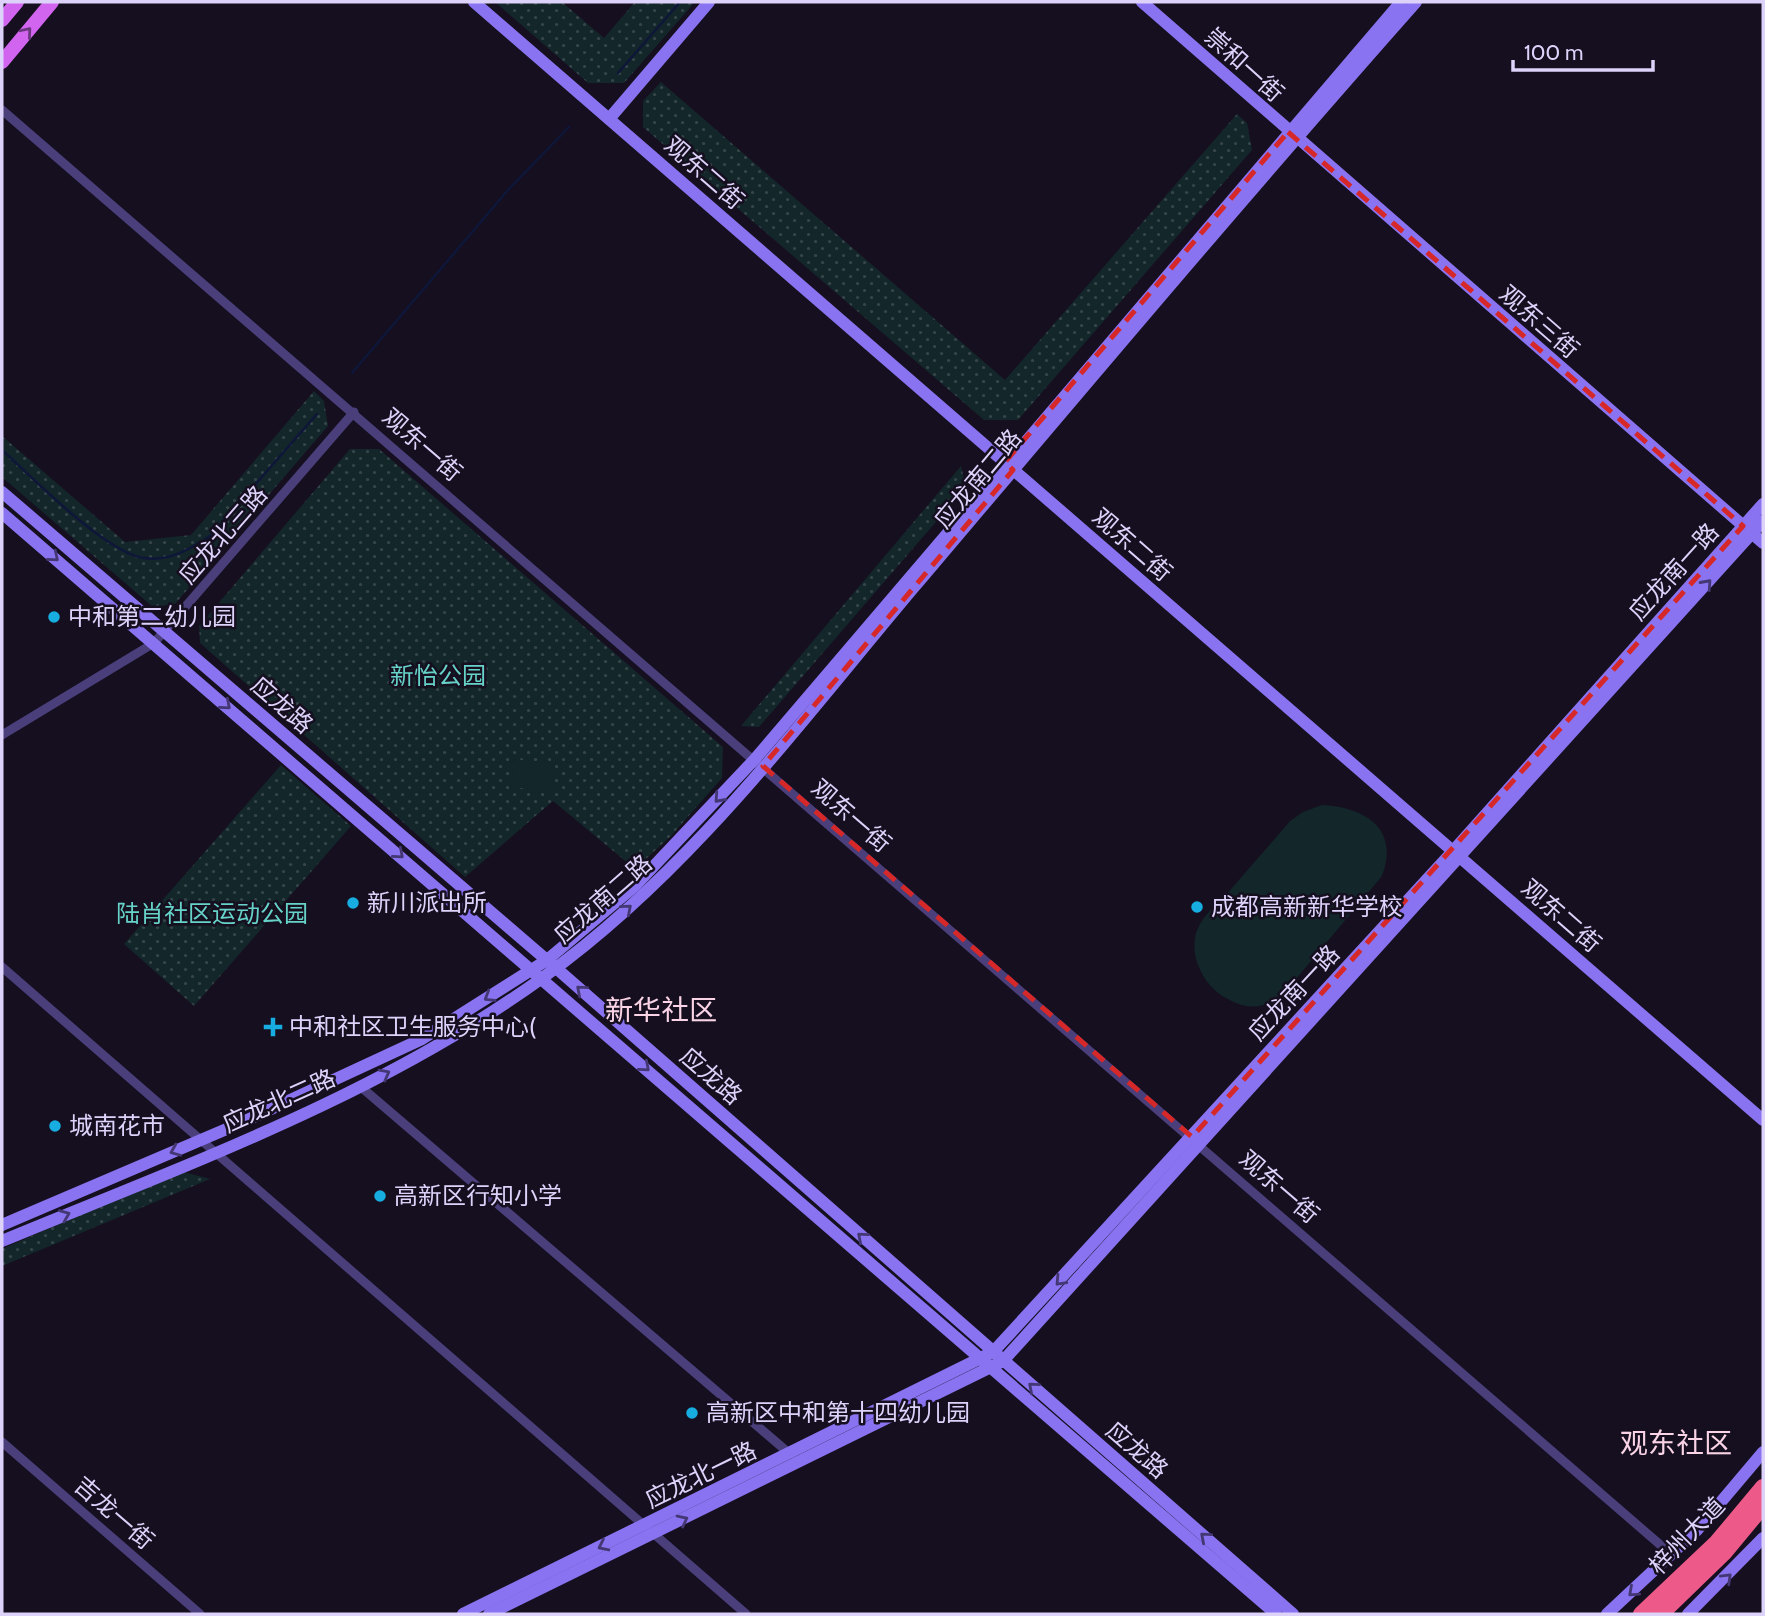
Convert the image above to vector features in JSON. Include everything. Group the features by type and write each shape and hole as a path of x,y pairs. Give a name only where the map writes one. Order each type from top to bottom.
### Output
{"highway":[{"name":"梓州大道","path":"1641,1614 1717,1542 1763,1487"},
{"name":"梓州大道","path":"1661,1614 1725,1552 1763,1506"}],"main road":[{"path":"2,20 18,2"},
{"path":"2,62 51,2"}],"street":[{"name":"观东二街","path":"474,2 1763,1120"},
{"path":"609,119 709,2"},
{"name":"崇和一街","path":"1142,2 1291,135"},
{"name":"应龙南二路","path":"551,964 656,883 1401,2"},
{"name":"应龙南二路","path":"1291,135 1416,2"},
{"name":"观东一街","path":"2,110 759,762 1672,1555"},
{"name":"观东三街","path":"1291,135 1763,543"},
{"name":"应龙北三路","path":"2,735 154,643 354,412"},
{"name":"应龙路","path":"2,492 551,964 1293,1614"},
{"name":"应龙南一路","path":"998,1357 1748,530 1763,504"},
{"name":"应龙路","path":"2,513 1276,1614"},
{"name":"应龙南一路","path":"1748,530 1763,522"},
{"name":"应龙北二路","path":"2,1241 215,1153 361,1087 481,1021 551,964"},
{"path":"2,967 746,1614"},
{"name":"应龙北二路","path":"2,1226 422,1039 537,974"},
{"path":"361,1087 790,1454"},
{"name":"应龙北一路","path":"463,1614 650,1530 998,1357"},
{"name":"应龙北一路","path":"489,1614 790,1454 986,1363"},
{"name":"吉龙一街","path":"2,1442 200,1614"},
{"path":"1607,1614 1672,1555 1763,1452"},
{"path":"1688,1614 1763,1538"}],"highlighted area":[{"path":"1288,132 1743,526 1192,1137 763,766 1013,470 1005,462"}],"green space":[{"path":"495,2 562,2 604,38 635,2 695,2 624,83 588,83"},
{"path":"661,82 1005,380 1237,114 1247,123 1252,150 1018,420 984,420 643,127 643,101"},
{"path":"314,391 324,401 328,426 175,604 153,607 2,477 2,436 125,542 191,535"},
{"name":"新怡公园","path":"350,449 379,449 723,747 722,778 671,836 635,869 553,801 465,877 200,643 199,626"},
{"path":"961,466 966,487 759,727 741,726"},
{"path":"514,759 555,764 552,791 511,787"},
{"name":"陆肖社区运动公园","path":"281,765 351,826 194,1006 124,944"},
{"path":"1322,805 1352,810 1375,824 1386,845 1382,876 1281,997 1254,1007 1233,1002 1210,985 1198,966 1194,945 1200,924 1290,821 1303,812"},
{"path":"180,1171 210,1179 2,1266 2,1249"}],"waterway":[{"path":"618,73 680,2"},
{"path":"352,373 508,190 569,127"},
{"path":"2,450 70,513 110,543 144,558 162,558 187,550 210,536 317,414"}],"place":[{"name":"中和第二幼儿园","path":"54,617"},
{"name":"新川派出所","path":"353,903"},
{"name":"成都高新新华学校","path":"1197,907"},
{"name":"中和社区卫生服务中心(","path":"273,1027"},
{"name":"城南花市","path":"55,1126"},
{"name":"高新区行知小学","path":"380,1196"},
{"name":"高新区中和第十四幼儿园","path":"692,1413"}],"district":[{"name":"新华社区","path":"661,1010"},
{"name":"观东社区","path":"1676,1443"}]}
